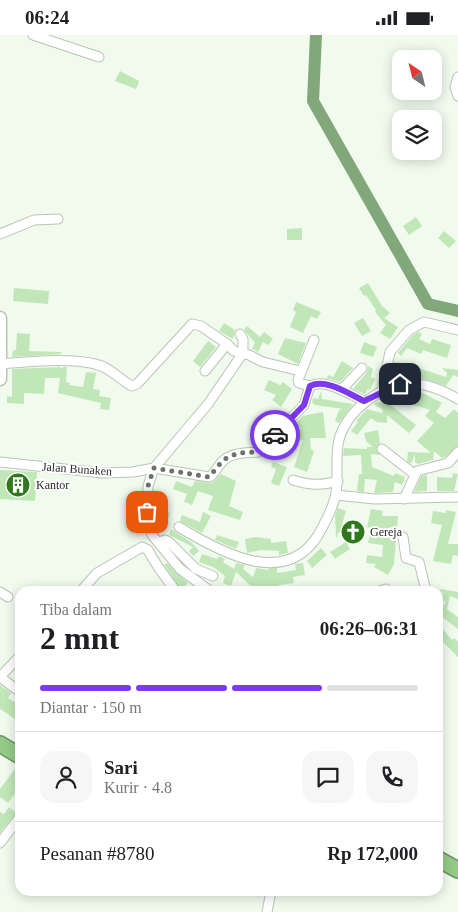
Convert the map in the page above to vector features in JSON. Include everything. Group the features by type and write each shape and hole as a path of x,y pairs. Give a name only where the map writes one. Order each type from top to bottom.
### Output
{"highway":[{"path":"0,744 15,752"},
{"path":"443,862 458,870"}],"main road":[{"path":"0,318 0,379"}],"street":[{"path":"33,35 98,57"},
{"path":"458,77 455,87 458,96"},
{"path":"0,234 34,220 58,219"},
{"path":"382,391 390,352 409,330 424,322 458,330"},
{"path":"0,364 57,361 95,364 113,372 132,386 192,324 201,326 234,351 263,362 300,371"},
{"path":"203,586 180,569 148,527 148,486 154,468 212,399 243,353 243,339 240,334"},
{"path":"314,341 300,371 298,381 310,386 318,383 341,390 364,401"},
{"path":"205,371 227,344"},
{"path":"341,390 362,368"},
{"path":"179,527 210,546 241,557 258,561 294,560 304,554 314,543 326,521 336,495 340,438 364,401 394,385 412,383 442,391 458,399"},
{"name":"Jalan Bunaken","path":"0,462 102,473 133,472 154,468 209,477 223,460 238,453 258,452 304,405 310,386"},
{"path":"382,449 414,474"},
{"path":"404,499 414,474 419,469 437,468 448,463 458,452"},
{"path":"293,480 316,485 338,481"},
{"path":"336,495 375,499 458,497"},
{"path":"402,537 406,559 419,562 425,586"},
{"path":"155,538 169,542 196,569 213,576"},
{"path":"85,586 97,573 142,547 148,550 161,574 168,579 173,586"},
{"path":"15,661 0,677 15,689"},
{"path":"0,843 15,824"},
{"path":"267,912 270,896"}],"building":[{"path":"120,71 139,81 136,89 115,81"},
{"path":"416,217 422,226 409,235 403,226"},
{"path":"302,228 302,240 287,240 287,229"},
{"path":"444,231 456,241 449,248 438,238"},
{"path":"368,283 382,306 390,313 384,318 398,327 390,339 380,333 386,325 375,312 376,310 366,295 364,296 359,288"},
{"path":"14,288 49,291 48,304 13,301"},
{"path":"296,302 321,312 317,319 311,316 303,333 290,327 296,312 293,310"},
{"path":"363,318 371,331 362,336 354,323"},
{"path":"224,323 235,330 233,339 219,331"},
{"path":"247,326 260,337 264,332 273,339 268,345 263,342 258,352 252,349 255,343 244,330"},
{"path":"418,332 422,334 419,339 430,344 432,339 451,345 447,358 423,350 421,354 407,348 401,356 398,353 413,335"},
{"path":"17,333 30,334 29,351 61,352 61,354 12,357 13,350 16,350"},
{"path":"285,338 306,343 298,364 278,354"},
{"path":"208,341 216,347 200,367 193,361"},
{"path":"364,342 377,347 373,357 360,353"},
{"path":"342,361 353,368 340,382 327,378 328,375 333,377"},
{"path":"394,362 418,365 418,368 446,377 447,373 442,368 458,370 458,377 453,375 446,386 424,379 392,374"},
{"path":"368,366 373,369 371,377 375,379 370,390 368,389 365,394 353,389 367,372"},
{"path":"60,367 62,369 67,367 66,382 70,383 69,385 83,387 86,372 96,373 93,389 100,390 99,396 111,398 109,410 100,409 101,403 58,393 60,378 45,378 44,394 24,393 24,404 7,403 7,396 12,397 12,369"},
{"path":"269,380 280,385 283,382 292,389 281,407 272,400 276,395 264,390"},
{"path":"409,390 419,391 442,403 436,412 445,418 454,409 458,413 458,446 445,457 442,458 434,451 433,460 418,464 415,462 415,454 411,464 407,461 408,452 431,453 417,441 434,423 425,416 430,410 394,399 395,392 408,393"},
{"path":"321,391 322,399 353,404 339,423 335,421 339,410 343,409 315,405 312,402 313,398 318,399"},
{"path":"383,399 389,401 388,403 416,425 409,433 387,415 387,423 377,422 371,418 357,435 351,431 358,422 356,421 367,409 382,413 383,410 373,404 376,402 384,403"},
{"path":"323,412 326,438 310,438 311,449 314,451 307,472 294,467 303,440 283,442 282,436 288,430 301,429 296,426 296,423 302,416"},
{"path":"378,430 380,443 376,449 380,455 371,454 372,467 394,476 395,473 405,477 402,485 395,482 393,492 374,493 377,480 365,479 364,492 357,491 359,474 362,474 361,455 343,456 344,448 367,449 367,447 373,447 366,441 364,433"},
{"path":"273,462 287,467 279,486 271,483 276,469 271,467"},
{"name":"Kantor","path":"0,470 37,472 35,501 0,499"},
{"path":"453,473 458,474 454,491 437,491 437,477 452,478"},
{"path":"221,474 236,481 229,506 243,512 240,520 208,510 213,496 198,491 192,505 184,502 187,494 173,489 176,481 192,487 195,481 212,483"},
{"path":"427,475 427,491 414,492 421,476"},
{"path":"154,507 170,513 165,527 156,524 159,518 153,516"},
{"path":"338,508 346,511 342,524 361,531 358,532 356,537 347,534 348,532 339,532 336,538 335,515"},
{"path":"371,509 383,511 382,516 398,516 397,527 390,527 390,540 396,541 394,564 388,575 374,567 376,564 366,563 367,555 382,557 383,545 368,543 371,528 367,527"},
{"path":"446,510 456,512 448,544 458,544 458,556 453,555 451,564 433,561 442,525 431,523 433,511 446,513"},
{"path":"203,512 211,516 202,533 180,521 182,515 200,522"},
{"path":"171,529 191,542 199,551 193,556 189,551 193,547 169,535"},
{"path":"217,535 239,542 236,549 215,540"},
{"path":"256,537 271,539 271,543 286,541 288,553 279,555 279,551 261,550 247,553 245,539"},
{"path":"346,542 350,549 335,559 330,552"},
{"path":"321,548 327,555 312,568 307,561"},
{"path":"202,554 217,559 219,556 225,559 223,562 234,569 236,563 245,565 243,569 253,577 256,568 269,570 268,568 277,568 277,573 296,570 295,564 303,563 305,575 293,577 294,583 279,586 251,586 236,572 231,586 223,583 225,576 213,567 199,562"},
{"path":"167,563 188,583 184,586 179,586 164,565"},
{"path":"443,589 458,592 458,599 450,596 447,609 458,617 458,629 443,618 443,606 446,602 443,601"},
{"path":"443,629 452,640 454,638 458,641 458,657 443,642"},
{"path":"0,685 11,693 8,698 15,703 15,719 0,709"},
{"path":"15,769 15,794 8,803 0,797 0,789"},
{"path":"9,807 15,812 0,833 0,812 4,814"}],"waterway":[{"path":"316,35 313,101 428,304 458,311"}],"way so far":[{"path":"147,512 148,486 154,468 175,473 209,477 212,476 223,460 238,453 258,452 275,435"}],"place":[{"name":"Kantor","path":"18,485"},
{"name":"Gereja","path":"353,532"}],"route":[{"path":"275,435 304,405 310,386 316,383 341,390 364,401 394,385 400,384"}]}
